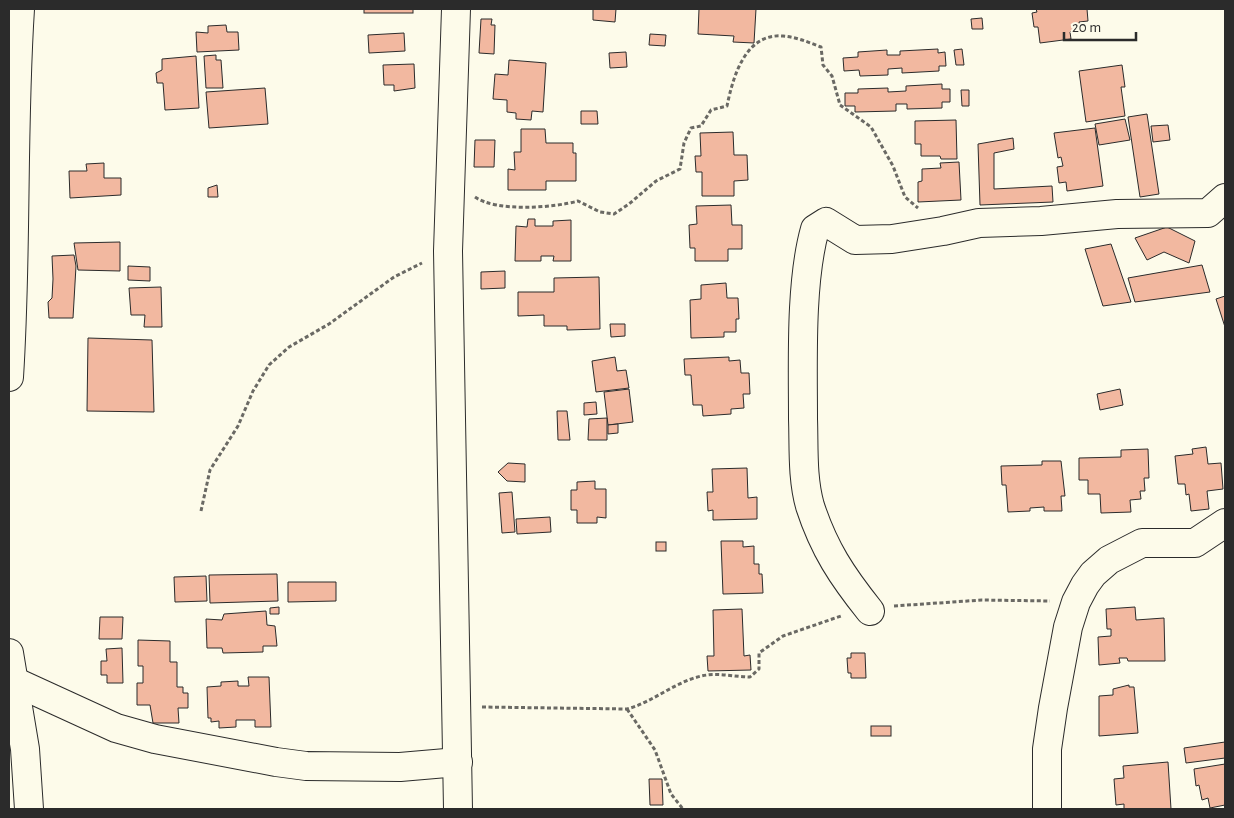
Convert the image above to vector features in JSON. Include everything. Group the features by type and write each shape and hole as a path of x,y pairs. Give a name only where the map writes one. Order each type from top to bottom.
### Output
{"street":[{"path":"9,377 16,67 20,9"},
{"path":"456,9 448,251 458,809"},
{"path":"870,611 841,575 829,553 809,503 804,464 803,368 806,293 815,229 826,222 855,240 892,239 979,223 1041,221 1117,214 1208,213 1225,198"},
{"path":"1047,809 1047,749 1068,627 1076,602 1093,574 1124,551 1142,543 1196,543 1225,523"},
{"path":"9,654 11,679 26,749 29,809"},
{"path":"11,679 116,728 155,739 276,762 306,766 400,767 458,762"}],"path":[{"path":"452,170 476,198 512,207 557,207 578,201 600,212 614,214 629,204 656,180 680,169 684,143 691,128 701,126 711,110 727,106 738,68 745,54 768,37 782,36 821,46 823,65 832,76 840,104 871,127 893,166 905,197 943,231"},
{"path":"201,511 210,470 238,426 248,402 269,365 289,347 330,324 394,277 448,251"},
{"path":"457,708 504,706 627,709 644,704 669,690 706,675 750,677 759,669 759,653 783,636 827,620 897,606 982,600 1076,602"},
{"path":"627,709 655,750 671,794 684,809"}],"building":[{"path":"364,9 413,9 413,13 364,13"},
{"path":"593,9 616,9 615,22 593,20"},
{"path":"699,9 756,9 754,43 733,42 734,36 698,34"},
{"path":"1036,9 1087,9 1088,21 1079,22 1081,31 1070,32 1071,39 1040,43 1038,27 1034,27 1032,13 1037,12"},
{"path":"982,18 983,29 972,29 971,19"},
{"path":"481,19 492,19 491,25 495,25 494,54 479,53"},
{"path":"226,25 227,32 238,32 239,50 197,52 196,32 208,33 208,26"},
{"path":"404,33 405,51 369,53 368,35"},
{"path":"650,34 666,35 665,46 649,45"},
{"path":"938,49 938,53 945,52 946,66 939,66 939,71 902,73 902,68 888,69 888,75 860,76 859,70 844,71 843,58 858,57 858,52 887,50 887,55 900,55 900,51"},
{"path":"962,49 964,65 956,65 954,50"},
{"path":"626,52 627,67 610,68 609,53"},
{"path":"216,55 216,60 221,60 223,88 206,88 204,56"},
{"path":"196,56 199,108 165,110 163,83 157,83 156,73 162,70 162,59"},
{"path":"509,60 546,63 543,112 532,111 531,120 516,119 516,113 507,112 507,100 493,99 495,74 508,75"},
{"path":"414,64 415,88 394,91 394,85 384,85 383,65"},
{"path":"1122,65 1125,87 1121,87 1125,116 1086,122 1079,71"},
{"path":"942,84 942,89 950,89 950,102 942,102 942,108 907,109 907,104 896,104 896,111 855,112 855,106 845,106 845,93 858,93 858,89 888,88 888,92 906,91 906,86"},
{"path":"265,88 268,124 209,128 206,92"},
{"path":"961,90 969,90 969,106 962,106"},
{"path":"581,111 597,111 598,124 581,124"},
{"path":"1147,114 1159,194 1140,197 1128,117"},
{"path":"1125,119 1130,140 1099,145 1095,124"},
{"path":"956,120 957,159 941,159 940,156 921,156 921,144 915,144 915,121"},
{"path":"1168,125 1170,140 1153,142 1151,126"},
{"path":"1095,128 1103,186 1067,191 1066,182 1059,183 1057,167 1063,166 1061,157 1058,158 1054,133"},
{"path":"521,129 545,129 546,143 573,143 573,153 576,153 576,181 546,181 546,190 508,190 508,169 515,170 514,152 521,152"},
{"path":"733,132 734,155 747,155 748,180 734,181 734,196 702,196 702,172 696,172 695,156 701,156 700,133"},
{"path":"1013,138 1014,149 994,153 994,189 1052,186 1053,202 980,205 978,144"},
{"path":"475,140 495,140 494,167 474,167"},
{"path":"959,162 961,200 918,202 918,182 922,181 922,169 941,168 940,163"},
{"path":"104,163 104,178 121,178 121,195 70,198 69,171 87,171 86,164"},
{"path":"217,185 218,197 208,197 208,188"},
{"path":"731,205 732,225 742,225 742,249 728,249 728,261 695,261 695,248 690,248 689,225 697,224 696,206"},
{"path":"528,219 535,219 535,226 553,226 553,221 571,220 571,261 553,261 554,256 541,256 541,261 515,261 516,226 527,227"},
{"path":"1167,227 1195,241 1189,263 1164,252 1147,260 1135,238"},
{"path":"120,242 120,271 78,270 74,243"},
{"path":"1111,244 1131,302 1103,306 1085,249"},
{"path":"74,255 76,266 73,318 49,318 48,302 52,298 53,279 52,256"},
{"path":"1202,265 1210,292 1135,302 1128,278"},
{"path":"128,266 150,267 150,281 128,280"},
{"path":"505,271 505,288 481,289 481,272"},
{"path":"599,277 600,329 567,330 567,326 544,326 544,315 518,316 518,292 554,292 554,278"},
{"path":"726,283 727,298 738,298 739,319 736,319 736,332 724,332 724,337 691,338 690,300 701,299 701,285"},
{"path":"161,287 162,327 144,327 145,315 131,315 129,288"},
{"path":"1225,296 1225,327 1216,299"},
{"path":"610,324 625,324 625,336 611,337"},
{"path":"88,338 152,340 154,412 87,411"},
{"path":"615,357 617,371 626,370 629,388 596,392 592,361"},
{"path":"729,357 729,361 740,360 741,373 749,373 750,394 743,394 744,408 731,409 731,414 703,416 702,405 693,405 691,375 685,375 684,359"},
{"path":"629,389 633,422 608,425 604,392"},
{"path":"1120,389 1123,405 1100,410 1097,394"},
{"path":"596,402 597,414 584,415 584,403"},
{"path":"557,411 567,411 570,440 558,440"},
{"path":"607,418 607,440 588,440 589,419"},
{"path":"618,424 618,433 608,434 608,425"},
{"path":"1206,447 1208,464 1221,463 1223,489 1207,491 1209,509 1191,511 1189,494 1186,495 1185,484 1178,484 1175,456 1193,454 1192,449"},
{"path":"1148,449 1149,478 1144,478 1145,491 1140,491 1141,499 1130,500 1131,512 1101,513 1100,494 1088,494 1088,480 1079,480 1079,458 1121,457 1121,450"},
{"path":"1042,461 1061,461 1065,496 1061,496 1062,511 1044,511 1044,507 1030,508 1030,511 1008,512 1006,485 1002,485 1001,466 1042,465"},
{"path":"508,463 525,464 525,482 507,481 498,472"},
{"path":"747,468 748,498 757,497 757,519 713,520 713,510 708,511 707,492 713,492 712,469"},
{"path":"595,481 595,489 606,489 606,518 597,517 597,523 577,523 577,510 571,510 571,490 577,490 577,482"},
{"path":"512,492 515,532 502,533 499,493"},
{"path":"550,517 551,532 517,534 516,519"},
{"path":"721,541 743,541 743,547 754,546 754,564 759,564 759,574 762,574 763,593 723,594"},
{"path":"656,542 666,542 666,551 656,551"},
{"path":"277,574 278,601 210,603 209,575"},
{"path":"206,576 207,601 175,602 174,577"},
{"path":"288,582 336,582 336,601 288,602"},
{"path":"279,607 279,614 270,614 270,608"},
{"path":"1135,607 1136,620 1164,618 1165,661 1128,661 1127,658 1119,658 1120,663 1099,665 1098,637 1111,636 1111,629 1107,629 1106,609"},
{"path":"742,609 744,656 750,655 751,670 708,671 707,656 714,656 713,610"},
{"path":"266,611 267,625 275,626 277,646 263,646 263,652 223,653 222,648 207,648 206,619 222,620 224,614"},
{"path":"100,617 123,617 122,639 99,639"},
{"path":"138,640 170,641 170,662 177,662 177,687 183,687 183,693 188,693 188,708 178,708 179,723 153,723 150,705 137,705 137,683 143,683 143,666 138,666"},
{"path":"122,648 123,683 107,683 107,675 101,675 101,661 107,661 106,649"},
{"path":"851,653 865,653 866,678 851,678 851,673 848,673 847,658 851,658"},
{"path":"248,677 269,677 271,727 255,727 255,720 236,720 236,727 219,728 219,721 211,722 211,718 208,718 207,687 221,686 221,682 238,681 238,686 249,686"},
{"path":"1129,685 1129,687 1134,687 1138,733 1099,736 1099,696 1113,695 1113,689"},
{"path":"871,726 891,726 891,736 871,736"},
{"path":"1225,742 1225,758 1186,763 1184,748"},
{"path":"1168,762 1171,809 1124,809 1124,804 1116,805 1114,779 1124,778 1123,766"},
{"path":"1225,764 1225,805 1210,808 1208,798 1202,800 1199,785 1196,786 1194,769"},
{"path":"649,779 662,779 663,805 650,805"}]}
